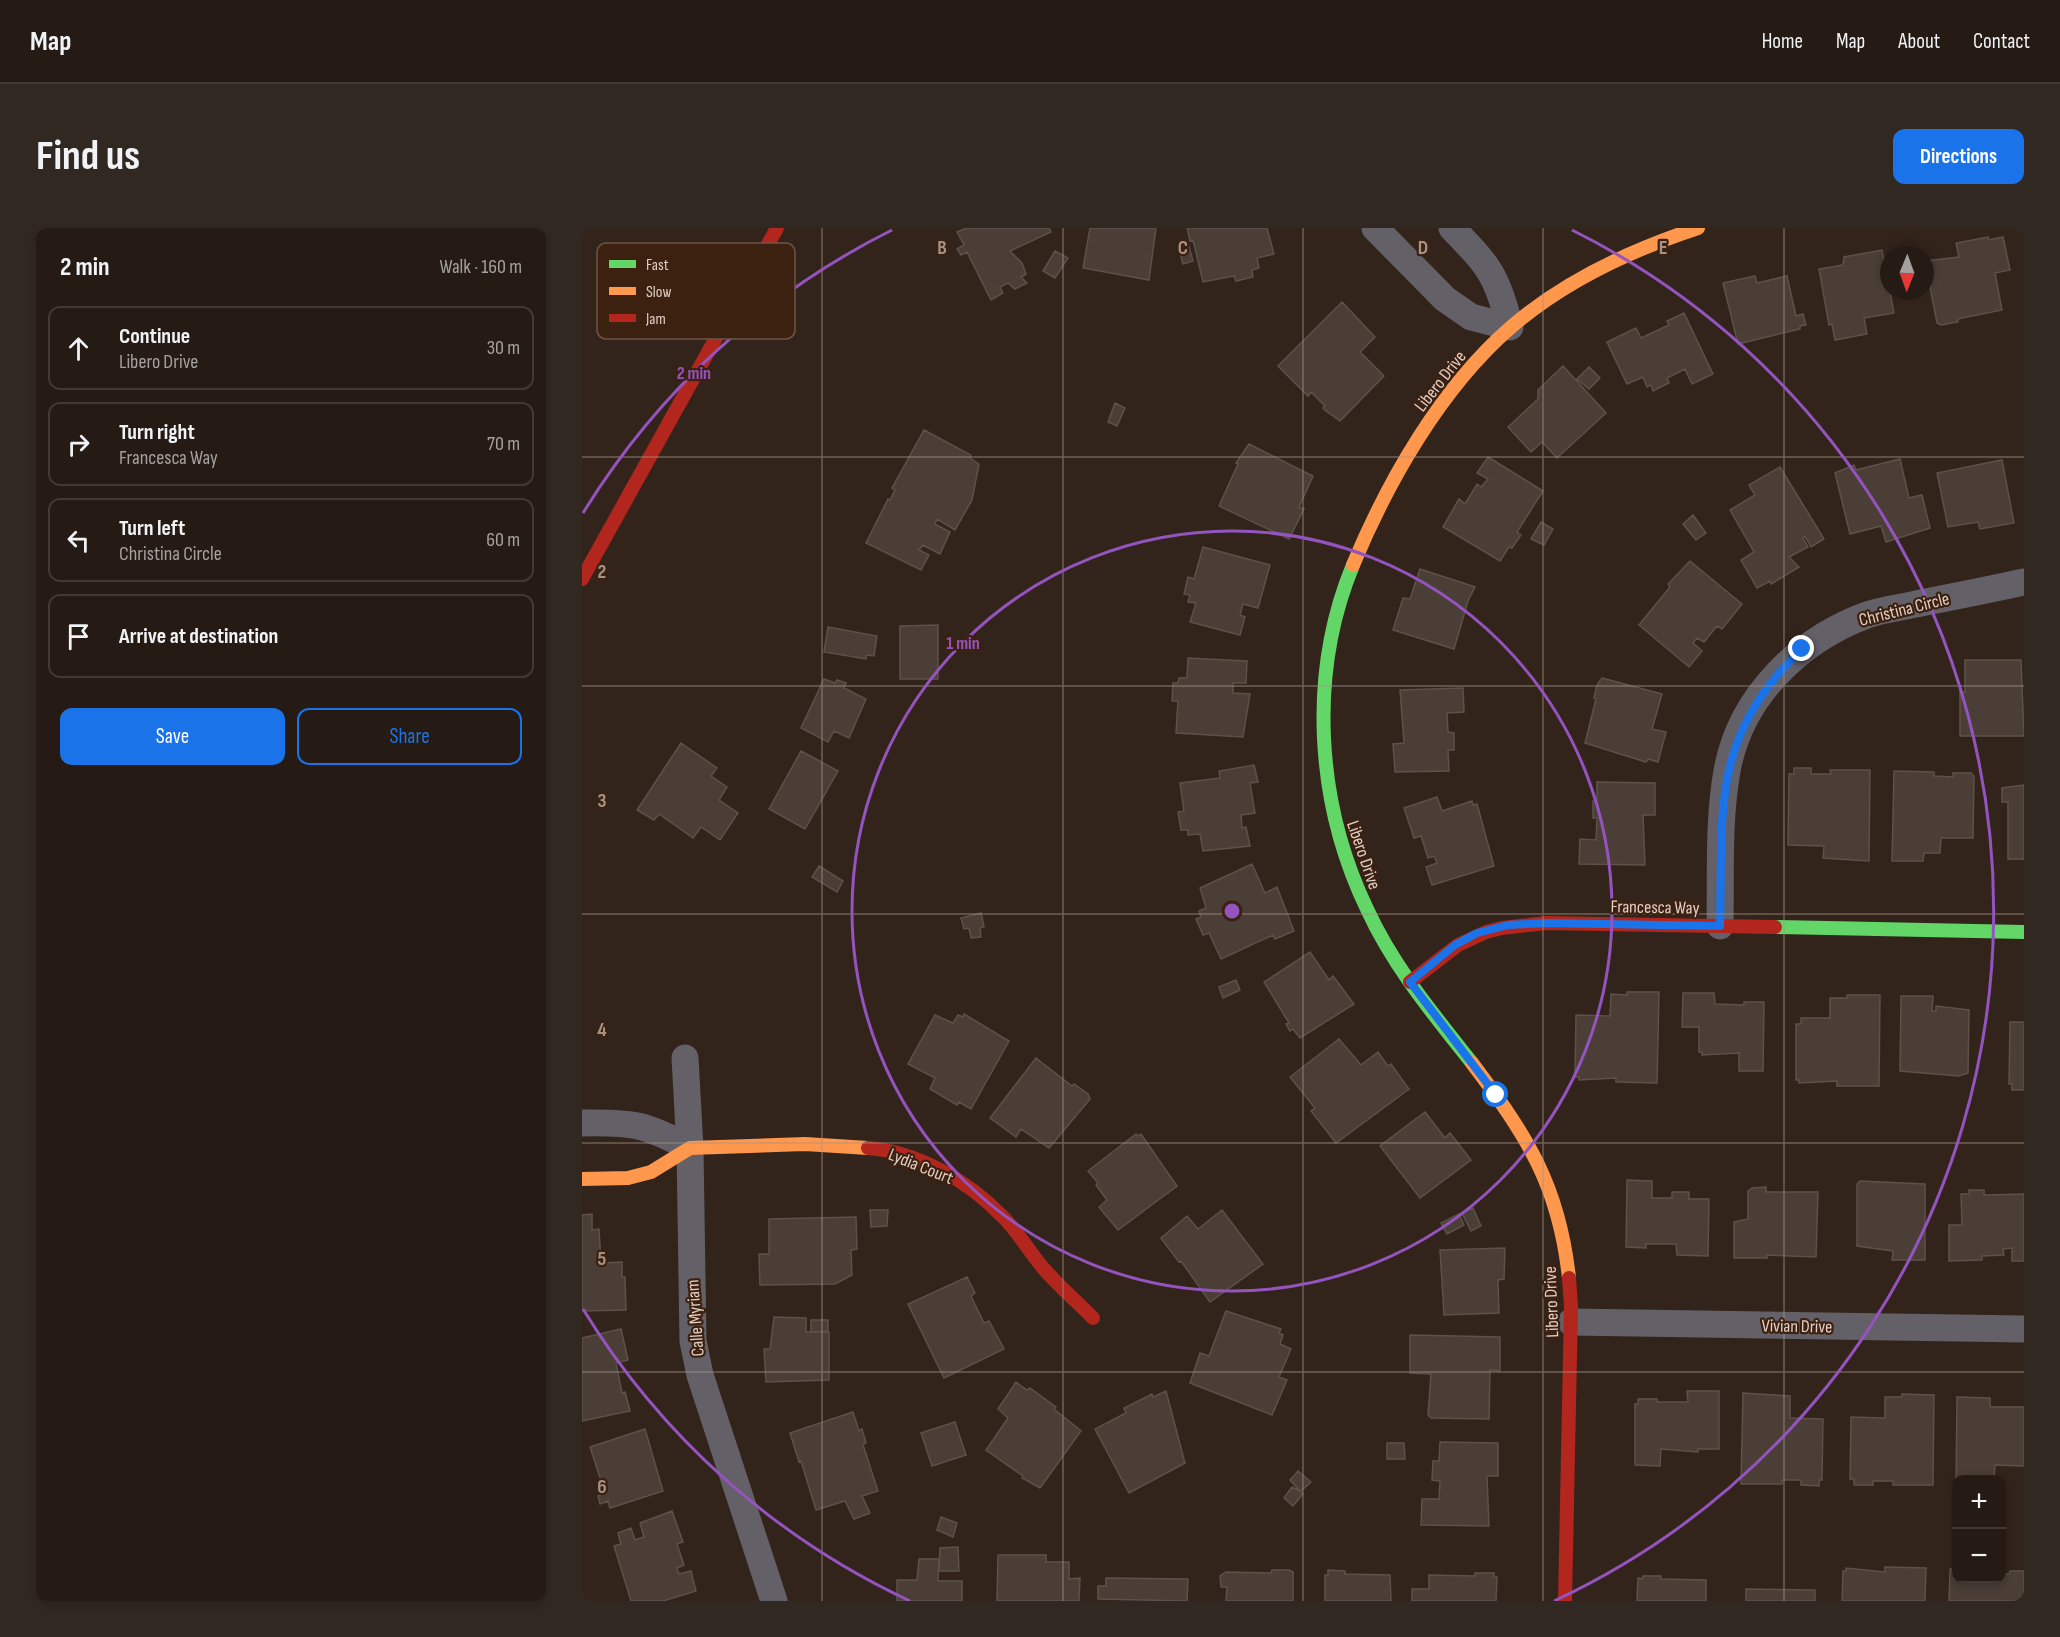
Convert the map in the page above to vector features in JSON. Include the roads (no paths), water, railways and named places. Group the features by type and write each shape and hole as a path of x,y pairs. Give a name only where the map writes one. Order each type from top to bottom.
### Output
{"street":[{"path":"769,243 777,228"},
{"path":"1376,228 1445,299 1471,317 1510,327 1500,287 1484,260 1452,228"},
{"name":"Libero Drive","path":"1565,1601 1571,1322 1570,1268 1562,1226 1548,1182 1531,1146 1410,982 1360,900 1339,842 1325,770 1325,671 1334,614 1369,525 1400,468 1434,417 1470,370 1510,327 1543,303 1629,254 1698,228"},
{"path":"582,579 715,339"},
{"name":"Christina Circle","path":"1720,926 1724,799 1728,768 1741,729 1757,699 1779,671 1802,649 1836,629 1869,614 2024,582"},
{"name":"Francesca Way","path":"1410,982 1455,945 1477,933 1508,925 1546,923 2024,932"},
{"name":"Calle Myriam","path":"685,1058 690,1149 693,1341 700,1375 774,1601"},
{"path":"582,1123 627,1123 654,1129 690,1149"},
{"name":"Lydia Court","path":"582,1179 628,1178 643,1174 690,1149 805,1144 879,1149 922,1162 974,1190 1003,1216 1045,1270 1093,1318"},
{"name":"Vivian Drive","path":"1571,1322 2024,1329"}]}
